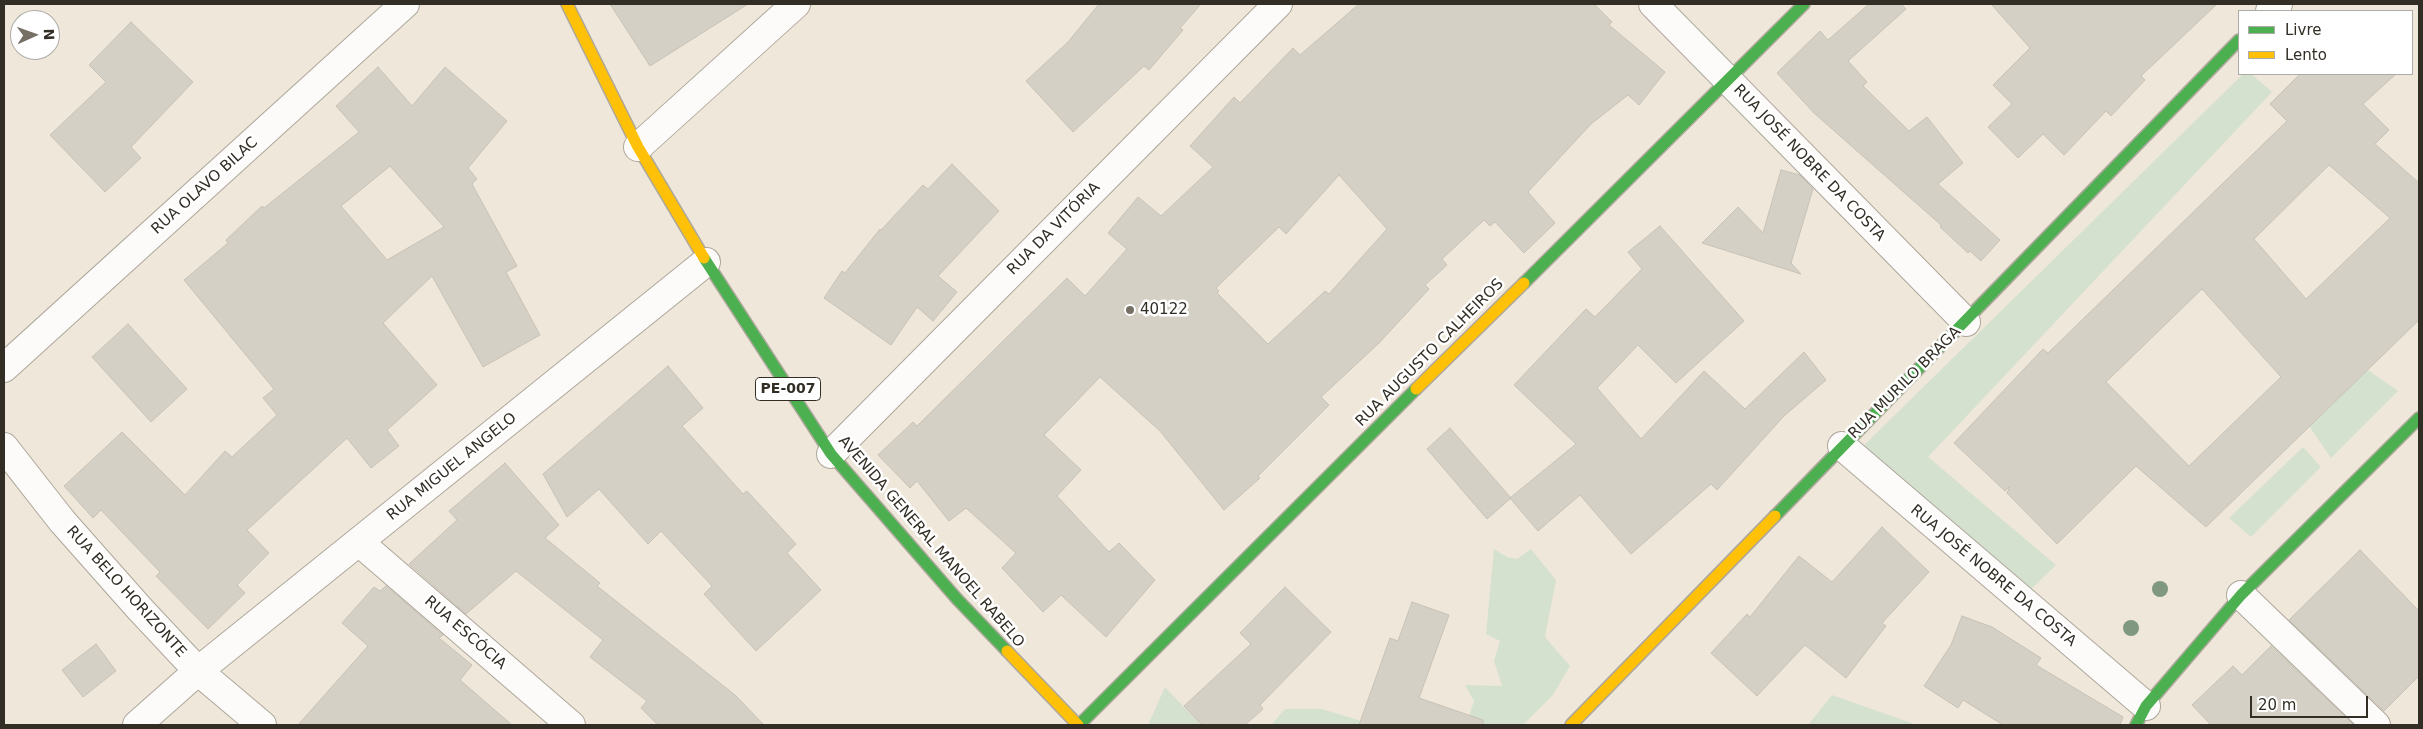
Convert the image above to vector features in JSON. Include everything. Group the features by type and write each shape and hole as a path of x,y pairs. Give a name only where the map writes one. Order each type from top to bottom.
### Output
{"street":[{"name":"RUA OLAVO BILAC","path":"4,368 406,4"},
{"name":"AVENIDA GENERAL MANOEL RABELO","path":"567,4 638,147 706,262 831,454 957,599 1078,725"},
{"path":"638,147 796,4"},
{"name":"RUA DA VITÓRIA","path":"831,454 1278,4"},
{"name":"RUA JOSÉ NOBRE DA COSTA","path":"1653,4 1966,322"},
{"name":"RUA AUGUSTO CALHEIROS","path":"1078,725 1804,4"},
{"name":"RUA MURILO BRAGA","path":"1571,725 2238,41"},
{"name":"RUA MIGUEL ANGELO","path":"137,725 198,671 706,262"},
{"path":"2141,715 2241,595 2419,418"},
{"name":"RUA JOSÉ NOBRE DA COSTA","path":"1842,446 2141,715"},
{"name":"RUA BELO HORIZONTE","path":"4,447 62,521 198,671 262,725"},
{"name":"RUA ESCÓCIA","path":"359,542 571,725"},
{"path":"2241,595 2376,725"}],"green space":[{"path":"2242,75 2252,75 2272,92 1928,457 2056,565 2028,592 1858,451"},
{"path":"2368,370 2398,391 2331,458 2309,426"},
{"path":"2303,447 2321,467 2251,537 2229,518"},
{"path":"1494,549 1507,557 1517,559 1531,549 1556,580 1545,637 1570,666 1553,695 1523,725 1466,725 1474,701 1465,685 1502,686 1494,661 1500,641 1486,634"},
{"path":"1165,687 1201,725 1148,725"},
{"path":"1832,695 1917,725 1808,725"},
{"path":"1285,709 1322,709 1361,721 1359,725 1271,725"}],"building":[{"path":"610,4 748,4 650,66"},
{"path":"1099,4 1201,4 1180,28 1183,30 1149,70 1144,66 1073,132 1026,81 1068,42"},
{"path":"1359,4 1594,4 1612,22 1609,25 1665,72 1639,105 1628,95 1591,124 1528,192 1555,223 1524,253 1495,222 1490,226 1484,220 1442,259 1447,265 1425,285 1429,289 1379,343 1321,397 1329,405 1258,476 1260,478 1224,510 1160,431 1100,377 1044,435 1081,470 1057,496 1109,552 1119,543 1155,580 1106,637 1061,595 1043,612 1002,568 1016,553 966,508 949,521 917,481 910,488 878,455 913,422 917,426 1067,278 1085,296 1127,249 1108,233 1138,197 1161,216 1213,167 1190,146 1234,97 1240,103 1293,48 1300,55","holes":["1339,175 1387,229 1329,294 1325,291 1268,344 1217,293 1219,291 1216,288 1279,227 1286,234"]},
{"path":"1869,4 1901,4 1906,9 1848,61 1867,82 1863,86 1909,131 1927,117 1963,163 1938,184 2000,240 1981,261 1970,251 1968,253 1940,227 1941,225 1814,113 1777,73 1820,31 1828,40"},
{"path":"1991,4 2217,4 2141,76 2145,80 2111,116 2106,111 2064,155 2043,134 2018,158 1988,127 2012,104 1993,85 2030,48"},
{"path":"131,22 193,82 131,147 141,158 105,192 50,135 106,82 89,65"},
{"path":"378,67 412,106 445,67 507,121 468,168 477,179 472,184 517,266 506,272 540,335 483,367 432,276 383,323 437,385 387,430 399,446 371,468 347,438 247,530 269,553 237,585 245,593 208,629 156,576 160,572 101,510 93,518 64,486 122,432 185,495 225,451 232,457 277,415 263,398 274,389 184,280 228,243 226,240 262,206 264,208 359,132 336,106","holes":["390,166 444,227 387,260 341,206"]},
{"path":"2299,75 2395,75 2363,104 2389,130 2375,144 2419,183 2419,320 2206,527 2136,466 2057,544 2007,493 2010,486 2005,491 1954,443 2043,349 2048,353 2287,121 2270,104","holes":["2329,165 2390,218 2306,299 2254,239","2202,289 2281,377 2189,466 2106,382"]},
{"path":"952,164 999,211 938,276 957,292 933,321 917,307 891,345 824,298 842,271 845,273 880,229 923,185 928,189"},
{"path":"1781,170 1800,175 1813,189 1791,263 1801,274 1702,243 1738,207 1763,233"},
{"path":"1660,226 1744,321 1676,383 1638,345 1597,388 1641,439 1704,371 1745,409 1804,352 1826,380 1784,416 1717,490 1711,484 1631,554 1580,495 1538,531 1510,498 1576,444 1514,385 1586,309 1595,317 1642,269 1628,252"},
{"path":"128,324 187,389 151,422 92,357"},
{"path":"668,366 703,408 682,426 743,494 747,491 796,544 787,553 821,590 756,651 704,594 712,586 661,531 648,544 599,489 567,517 543,474"},
{"path":"1450,428 1511,498 1487,519 1427,449"},
{"path":"505,463 559,525 545,538 600,583 597,586 735,695 764,725 658,725 641,708 647,701 590,657 603,640 516,571 466,614 409,564 457,520 449,511"},
{"path":"1882,527 1929,572 1882,623 1886,626 1846,678 1805,645 1757,696 1711,653 1747,614 1750,617 1799,556 1832,582"},
{"path":"2360,550 2419,611 2419,676 2384,711 2289,620"},
{"path":"386,586 443,635 439,638 472,665 460,680 512,725 298,725 368,646 342,623 374,587 380,591"},
{"path":"1285,587 1331,632 1260,705 1263,709 1245,725 1202,725 1184,706 1251,644 1240,633"},
{"path":"1412,602 1449,615 1419,698 1483,720 1483,725 1359,725 1390,638 1398,641"},
{"path":"1962,616 1992,627 2041,658 2036,665 2123,717 2120,725 2003,725 1963,700 1958,708 1924,686 1951,645"},
{"path":"96,644 116,671 83,697 62,670"},
{"path":"2271,646 2354,725 2211,725 2192,705 2233,666 2242,675"}],"traffic: fast":[{"path":"1524,283 1804,4"},
{"path":"1775,516 2238,41"},
{"path":"704,258 831,454 957,599 1007,651"},
{"path":"1079,725 1416,389"},
{"path":"2136,725 2146,706 2241,595 2419,418"}],"traffic: slow":[{"path":"567,4 638,147 704,258"},
{"path":"1416,389 1524,283"},
{"path":"1571,725 1775,516"},
{"path":"1007,651 1078,725"}],"place":[{"name":"40122","path":"1130,310"}]}
